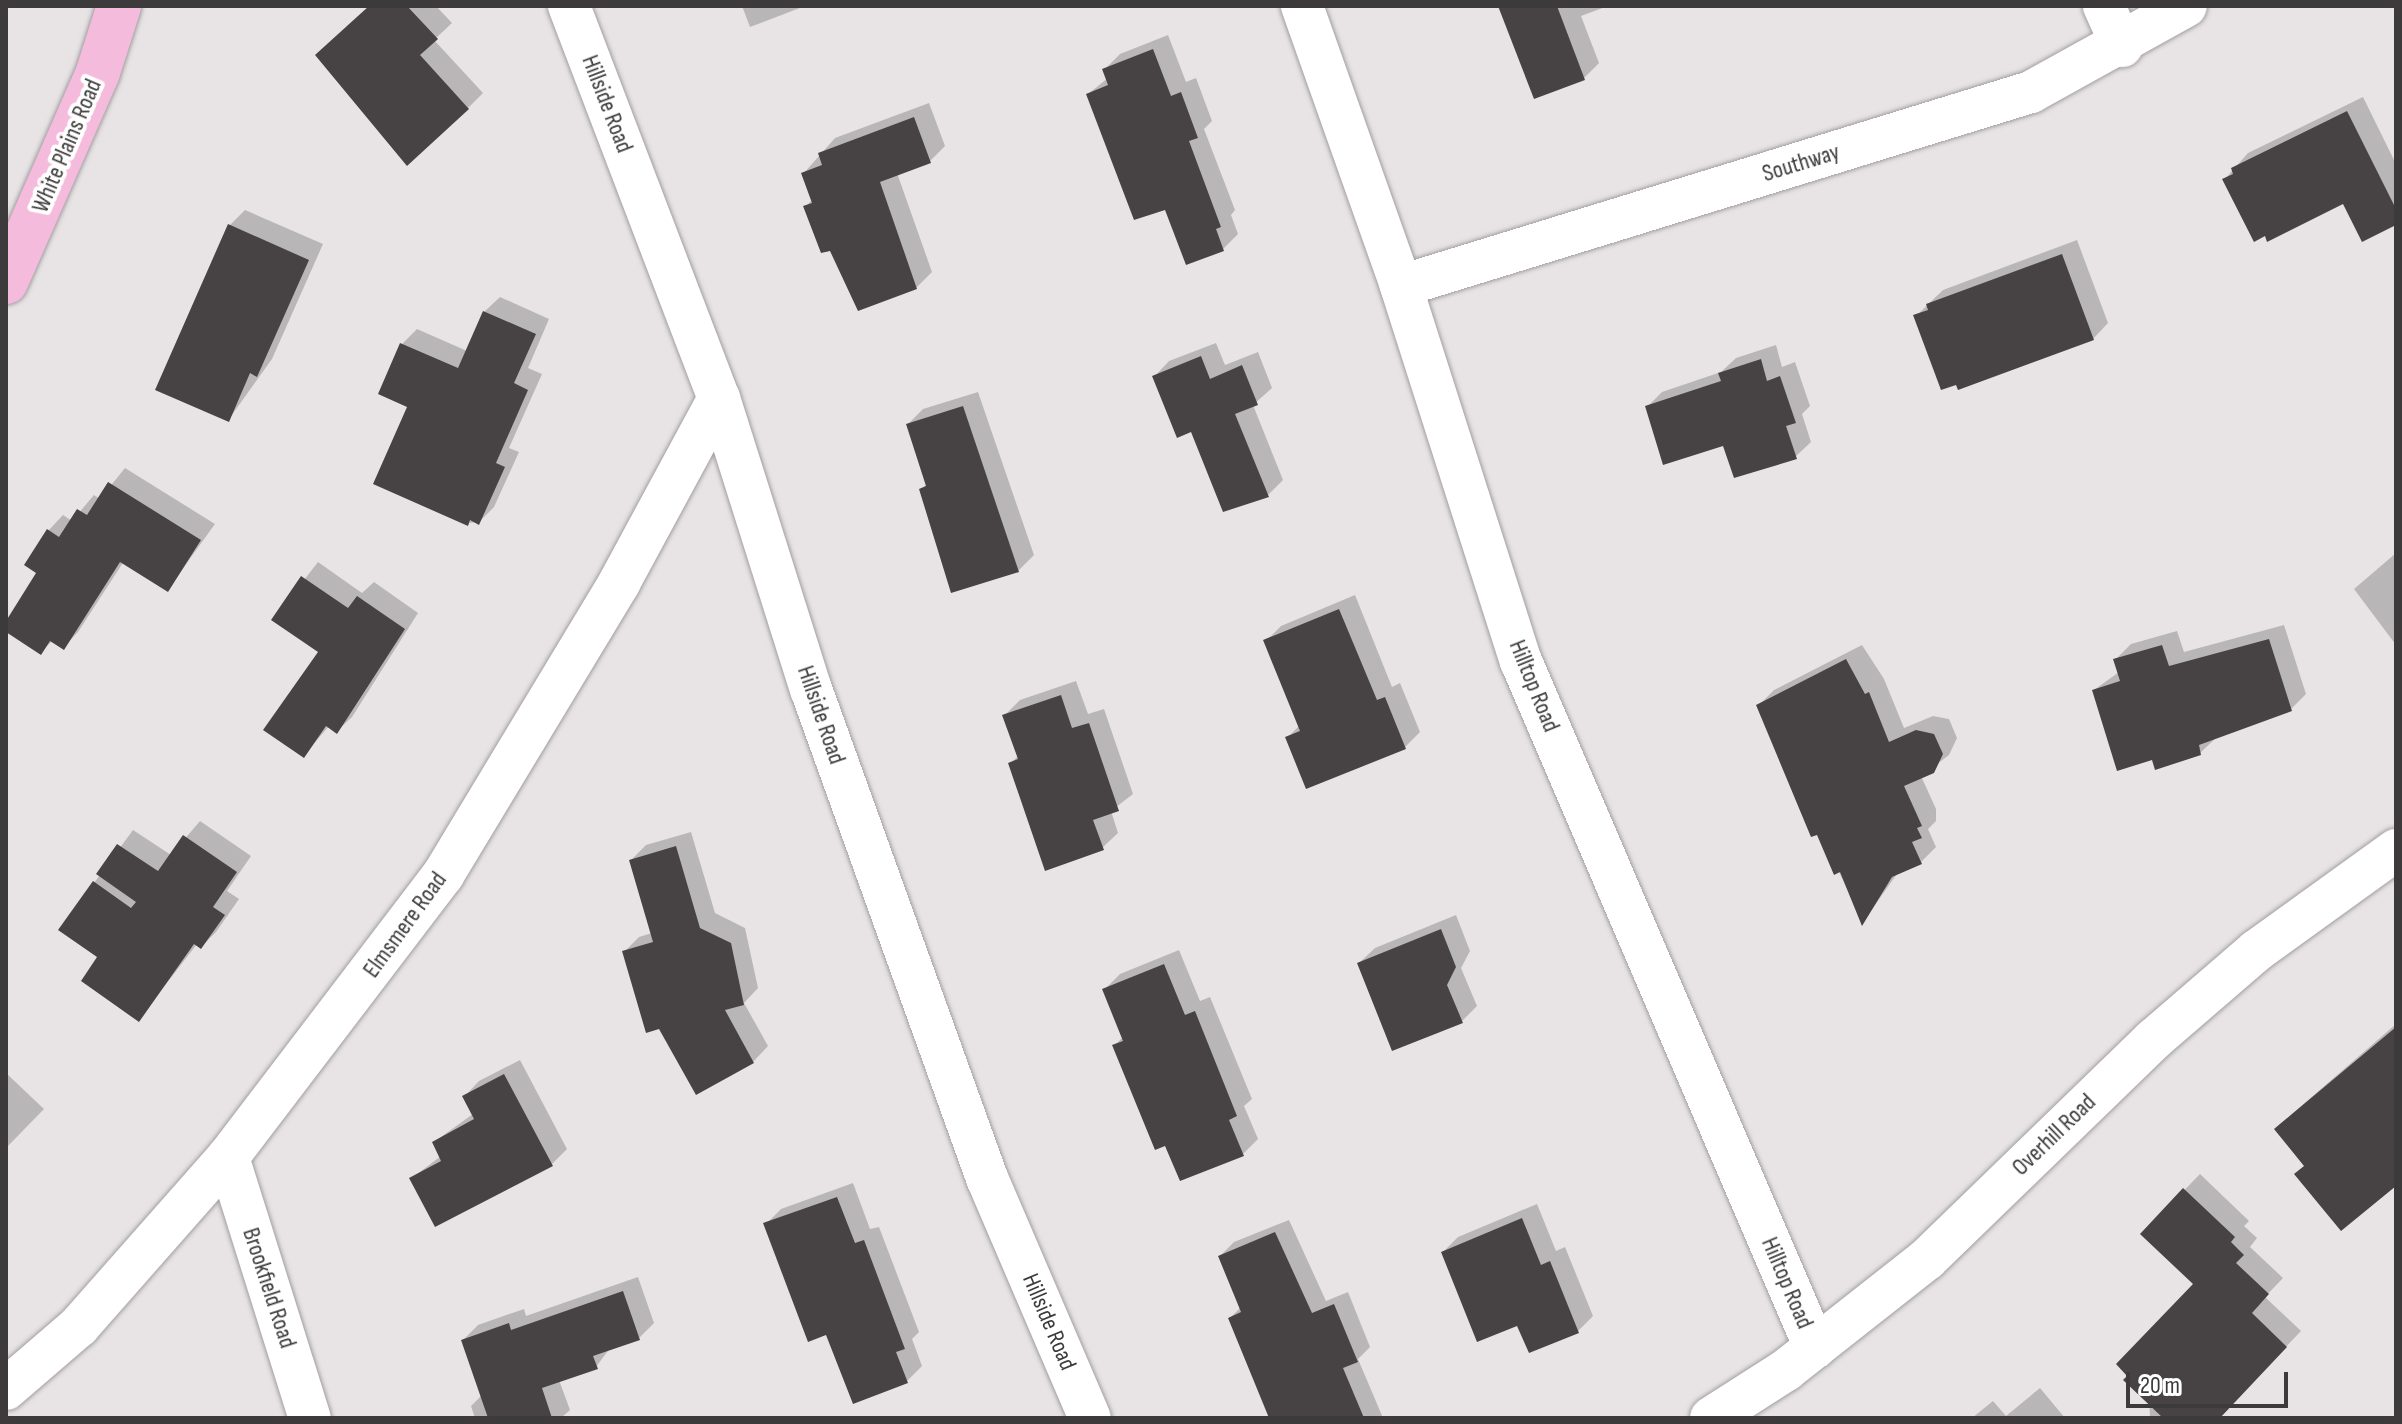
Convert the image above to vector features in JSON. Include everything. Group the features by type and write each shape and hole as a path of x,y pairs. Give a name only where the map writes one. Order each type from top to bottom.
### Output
{"main road":[{"name":"White Plains Road","path":"6,282 69,143 119,6"}],"street":[{"name":"Hillside Road","path":"569,6 719,398 811,689 982,1163 1090,1418"},
{"name":"Hilltop Road","path":"1302,6 1401,286 1521,661 1815,1348"},
{"path":"2104,6 2122,46"},
{"name":"Southway","path":"1401,286 2031,92 2122,46 2186,6"},
{"name":"Elmsmere Road","path":"6,1389 79,1326 228,1157 443,875 619,583 719,398"},
{"name":"Overhill Road","path":"1711,1418 1815,1348 1927,1259 2153,1040 2244,961 2396,850"},
{"name":"Brookfield Road","path":"228,1157 310,1418"}],"building":[{"path":"369,6 407,6 438,39 420,55 469,109 407,166 315,55"},
{"path":"1498,6 1557,6 1585,80 1534,99"},
{"path":"1153,49 1171,96 1181,92 1198,138 1189,141 1221,227 1216,229 1224,251 1186,265 1165,210 1134,220 1086,94 1108,85 1102,69"},
{"path":"2347,111 2396,209 2396,225 2362,242 2343,204 2267,242 2265,236 2254,242 2222,179 2233,174 2231,168"},
{"path":"914,117 931,163 880,182 917,289 858,311 830,251 821,253 803,206 812,203 801,173 822,165 818,153"},
{"path":"228,224 309,260 257,377 250,373 229,422 155,390"},
{"path":"2062,254 2094,340 1958,390 1956,385 1941,390 1913,315 1928,310 1926,304"},
{"path":"483,311 536,334 514,383 528,390 496,463 505,467 479,525 470,520 468,526 373,484 407,407 378,394 400,343 458,368"},
{"path":"1201,356 1210,379 1242,365 1258,405 1235,414 1269,497 1223,512 1191,432 1177,438 1152,376"},
{"path":"1761,359 1767,381 1780,376 1796,423 1786,426 1797,459 1734,478 1723,446 1663,465 1645,406 1721,381 1718,373"},
{"path":"963,406 1019,572 951,593 919,489 926,486 906,424"},
{"path":"108,482 201,540 168,592 120,562 64,650 50,641 41,655 6,632 6,621 36,573 24,565 47,529 59,537 77,509 87,515"},
{"path":"301,576 348,608 357,596 405,629 337,734 326,726 304,758 263,730 318,652 271,620"},
{"path":"1339,609 1377,700 1385,697 1406,749 1306,789 1285,737 1300,731 1263,640"},
{"path":"2269,639 2292,711 2199,745 2201,755 2155,770 2152,760 2117,771 2092,690 2120,681 2113,659 2162,645 2169,666"},
{"path":"1846,659 1865,694 1869,692 1889,742 1916,730 1934,734 1943,754 1934,773 1904,786 1922,826 1917,828 1922,838 1912,842 1922,864 1892,877 1862,926 1840,872 1834,875 1817,835 1811,837 1756,705"},
{"path":"1061,695 1072,728 1089,723 1119,811 1093,820 1104,850 1045,871 1008,763 1018,759 1002,715"},
{"path":"183,835 237,872 213,907 225,915 201,949 194,944 139,1022 81,981 97,957 58,930 93,881 131,908 136,902 96,874 117,844 158,871"},
{"path":"676,846 700,928 731,943 744,1005 725,1010 754,1063 696,1095 659,1029 646,1033 622,951 653,942 629,860"},
{"path":"1441,929 1456,967 1447,985 1463,1023 1392,1051 1357,963"},
{"path":"1164,964 1185,1015 1195,1011 1237,1116 1229,1120 1244,1156 1180,1181 1165,1146 1155,1150 1112,1045 1123,1041 1102,989"},
{"path":"2396,1027 2396,1186 2341,1231 2294,1174 2304,1166 2274,1129"},
{"path":"504,1074 553,1166 435,1227 409,1178 441,1161 432,1142 474,1119 462,1096"},
{"path":"2183,1188 2235,1237 2231,1242 2244,1255 2236,1263 2269,1294 2252,1313 2287,1347 2220,1418 2163,1418 2123,1380 2127,1376 2116,1364 2193,1284 2140,1234"},
{"path":"837,1197 855,1243 864,1240 905,1349 896,1352 908,1383 853,1404 826,1335 808,1342 763,1223"},
{"path":"1522,1218 1541,1265 1550,1261 1579,1333 1529,1353 1517,1326 1477,1342 1441,1252"},
{"path":"1275,1232 1312,1313 1334,1304 1358,1362 1343,1368 1364,1418 1269,1418 1228,1318 1241,1312 1218,1256"},
{"path":"623,1291 640,1340 593,1356 598,1369 542,1388 552,1418 488,1418 461,1340 509,1323 511,1330"}]}
